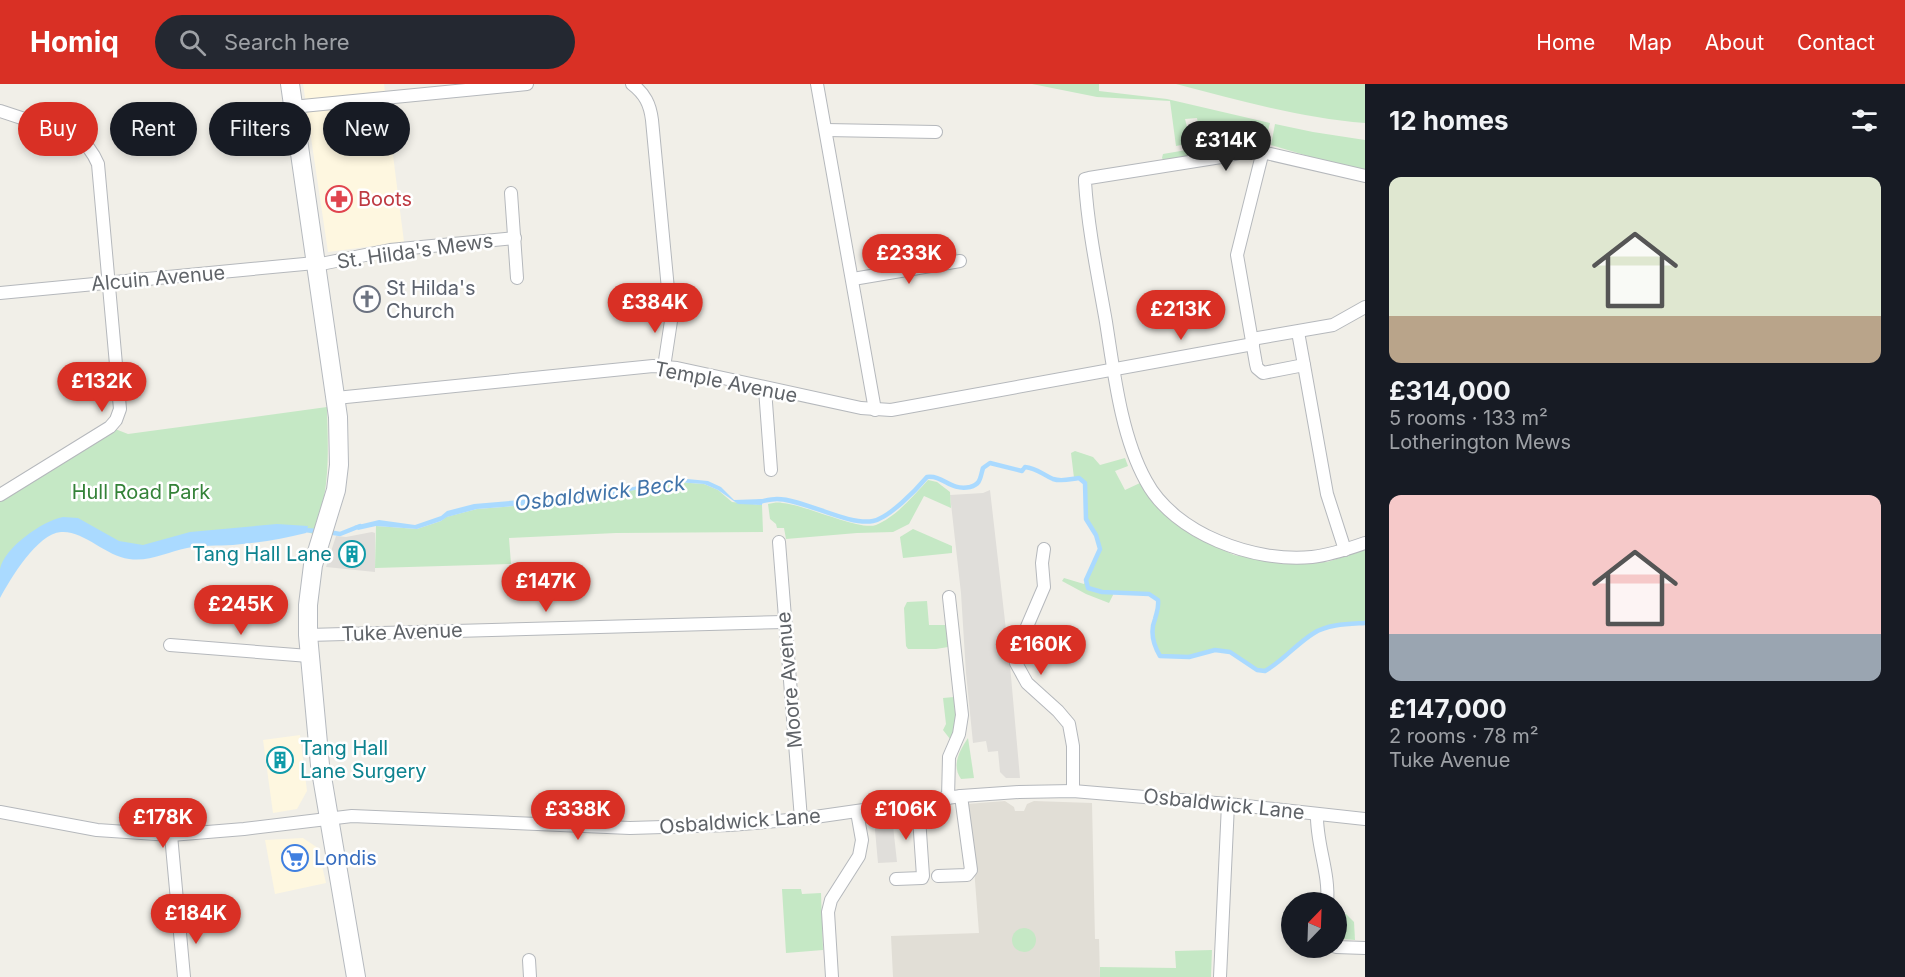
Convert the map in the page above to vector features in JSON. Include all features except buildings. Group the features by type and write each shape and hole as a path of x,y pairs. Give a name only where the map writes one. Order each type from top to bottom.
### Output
{"street":[{"path":"290,84 292,102"},
{"path":"311,105 527,84"},
{"path":"817,84 875,410"},
{"path":"636,87 650,107 670,312 670,332 664,367"},
{"path":"0,111 76,136 86,143 98,164 120,409 116,420 110,427 0,495"},
{"path":"826,130 936,132"},
{"path":"1365,176 1263,151 1241,151 1221,157 1085,179 1085,191 1114,369 1135,459 1146,483 1162,505 1175,517 1222,543 1281,558 1312,557 1365,543"},
{"path":"1263,151 1237,255 1257,368 1263,373 1304,365"},
{"path":"299,156 336,398 339,465 336,490 310,581 309,656 320,765 356,977"},
{"name":"St. Hilda's Mews","path":"511,193 517,278"},
{"name":"St. Hilda's Mews","path":"316,264 390,250 515,238"},
{"path":"853,279 960,261"},
{"name":"Alcuin Avenue","path":"0,293 316,264"},
{"name":"Temple Avenue","path":"336,398 653,366 875,410 891,410 1114,369 1333,325 1365,307"},
{"path":"1298,332 1327,494 1345,550"},
{"path":"765,388 771,470"},
{"name":"Moore Avenue","path":"779,542 801,819"},
{"path":"1044,549 1042,563 1044,587 1020,643 1016,663 1027,683 1069,724 1073,746 1073,791"},
{"path":"948,798 949,757 959,734 962,715 949,597"},
{"name":"Tuke Avenue","path":"308,635 784,622"},
{"path":"170,645 309,656"},
{"name":"Osbaldwick Lane","path":"0,812 97,830 171,835 352,816 630,828 730,825 857,812 961,796 1073,791 1228,804 1365,819"},
{"path":"938,876 967,874 971,870 961,796"},
{"path":"896,879 922,878 923,876 918,803"},
{"path":"1220,977 1228,804"},
{"path":"832,977 828,912 831,900 859,856 862,840 857,812"},
{"path":"1317,814 1316,829 1327,892"},
{"path":"171,835 184,977"},
{"path":"1347,947 1365,948"},
{"path":"529,960 530,977"}],"shaded area":[{"path":"303,84 384,84 386,102 323,102 323,156 393,156 404,242 328,252 311,138 311,102 306,102"},
{"path":"990,490 1020,778 1006,778 1000,772 998,751 988,752 986,741 973,743 961,593 950,495 983,493"},
{"path":"375,533 375,572 326,567 336,536 346,537"},
{"path":"300,735 307,791 297,809 273,813 263,740"},
{"path":"1005,801 1014,807 1015,811 1024,811 1027,804 1034,801 1092,803 1095,939 1099,939 1100,977 893,977 891,936 979,933 967,804"},
{"path":"892,817 897,862 878,863 874,819"},
{"path":"303,838 318,848 326,883 275,894 265,840"}],"green space":[{"path":"1032,84 1099,84 1099,91 1167,99 1270,123 1266,139 1248,136 1201,141 1197,118 1185,119 1191,143 1176,146 1170,101 1097,97"},
{"path":"1176,84 1365,84 1365,123 1293,113"},
{"path":"1275,124 1365,140 1365,173 1271,145"},
{"path":"1239,141 1254,141 1260,145 1239,144 1217,154 1164,161 1162,158 1163,154"},
{"name":"Hull Road Park","path":"327,407 326,487 313,534 302,530 143,552 67,524 49,528 0,582 0,494 110,427 128,434"},
{"path":"1075,451 1093,457 1100,465 1125,458 1128,466 1115,471 1125,490 1140,483 1168,517 1193,536 1234,555 1289,564 1327,562 1365,550 1365,623 1339,625 1320,630 1307,637 1265,671 1257,670 1230,652 1215,650 1189,657 1160,656 1153,633 1158,600 1142,594 1114,593 1109,603 1062,581 1064,578 1084,584 1100,549 1096,535 1086,518 1085,484 1079,478 1074,478 1071,453"},
{"path":"928,480 937,482 950,492 951,508 924,496 909,524 893,532 786,539 784,528 777,528 770,519 768,504 779,503 792,504 857,524 876,525 898,511"},
{"path":"676,482 704,484 718,490 732,502 762,505 763,532 616,533 509,538 511,564 375,568 376,526 417,529 446,517 477,509 601,498"},
{"path":"913,529 952,546 952,553 903,558 900,537"},
{"path":"927,601 929,625 946,625 948,647 908,649 904,608 907,602"},
{"path":"954,697 956,727 950,739 943,730 946,724 943,698"},
{"path":"968,738 974,778 961,779 957,763"},
{"path":"782,889 801,889 802,894 821,893 823,950 786,953"},
{"path":"1347,915 1354,922 1355,940 1347,939"},
{"path":"1024,928 1033,931 1036,940 1033,949 1024,952 1015,949 1012,940 1015,931"},
{"path":"1212,950 1211,977 1100,977 1100,967 1176,968 1175,951"}],"water":[{"path":"677,478 708,481 721,487 734,500 762,499 762,505 738,504 718,490 704,484 676,482 601,498 477,509 447,517 417,529 376,526 358,530 354,526 379,520 415,525 441,516 447,511 474,504 609,492"},
{"path":"63,517 78,518 119,541 143,545 190,532 277,524 308,526 306,533 279,539 193,547 137,560 120,557 78,535 61,532 43,540 34,548 0,598 0,569 16,544 45,524"}],"waterway":[{"name":"Osbaldwick Beck","path":"758,502 775,499 788,500 851,520 873,521 887,515 927,477 938,478 963,488 974,486 983,468 990,463 1022,471 1025,467 1053,479 1079,478 1085,483 1086,519 1096,535 1100,549 1086,580 1088,588 1102,592 1149,594 1158,600 1153,633 1160,656 1189,657 1215,650 1230,652 1257,670 1265,671 1307,637 1320,630 1339,625 1365,623"},
{"name":"Osbaldwick Beck","path":"328,532 340,534 360,526"},
{"name":"Osbaldwick Beck","path":"301,530 320,531"}],"place":[{"name":"Boots","path":"339,199"},
{"name":"St Hilda's Church","path":"367,299"},
{"name":"Tang Hall Lane","path":"352,554"},
{"name":"Tang Hall Lane Surgery","path":"280,760"},
{"name":"Londis","path":"295,858"}]}
